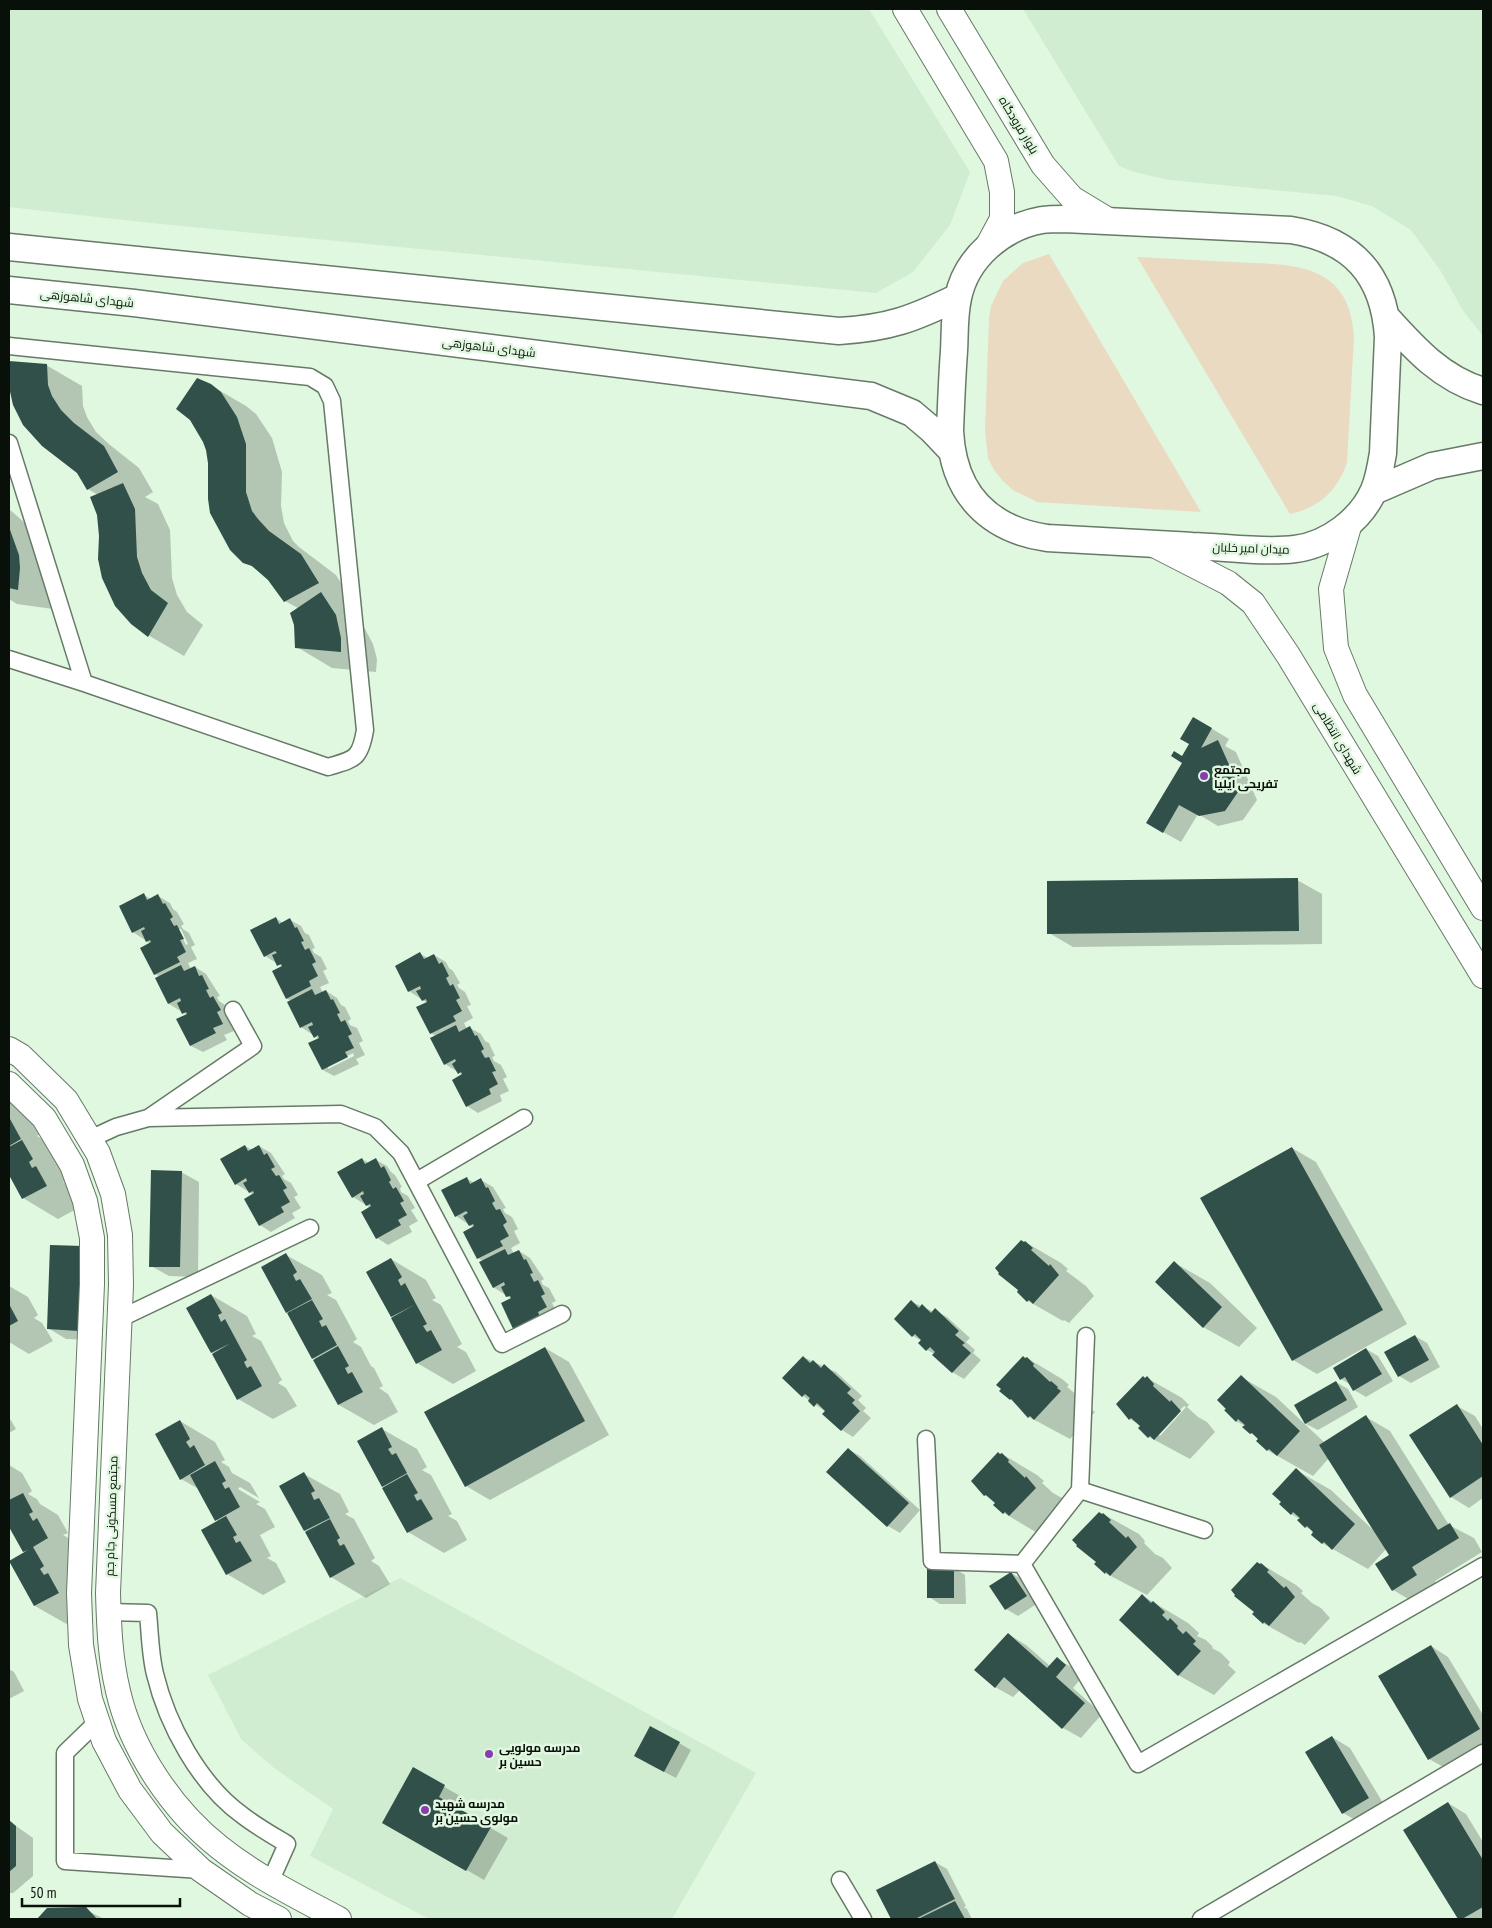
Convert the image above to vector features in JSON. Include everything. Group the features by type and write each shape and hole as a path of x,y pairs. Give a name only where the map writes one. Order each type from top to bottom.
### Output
{"main road":[{"name":"میدان امیر خلبان","path":"1043,220 1110,221 1291,230 1310,233 1329,240 1346,250 1374,280 1387,318 1388,337 1383,453 1374,491 1350,523 1333,535 1315,544 1295,549 1274,550 1047,538 1029,536 1009,529 992,518 973,499 956,470 951,450 950,431 955,326 958,297 965,278 975,260 988,245 1005,233 1023,225 1043,220"},
{"path":"9,247 839,331 867,329 896,323 913,318 958,297"},
{"name":"شهدای شاهوزهی","path":"9,290 154,305 871,396 912,413 951,450"},
{"path":"1387,318 1417,352 1441,372 1466,386 1483,391"},
{"path":"1374,491 1432,466 1483,456"}],"street":[{"path":"905,9 996,161 1002,192 1002,219 988,245"},
{"name":"بلوار فرودگاه","path":"949,9 1044,165 1072,198 1110,221"},
{"path":"9,346 310,376 325,386 332,401 365,730 362,749 352,760 328,767 9,659"},
{"path":"9,443 84,683"},
{"path":"1350,523 1331,589 1336,648 1355,695 1483,908"},
{"name":"شهدای انتظامی","path":"1150,544 1228,582 1253,603 1293,664 1483,976"},
{"path":"148,1118 253,1046 233,1010"},
{"name":"مجتمع مسکونی جام جم","path":"9,1049 20,1056 66,1100 90,1139 98,1153 112,1194 120,1236 119,1319 108,1612 109,1642 118,1692 130,1729 155,1775 184,1814 219,1847 270,1882 339,1919"},
{"path":"9,1084 44,1118 72,1165 85,1201 92,1238 92,1284 79,1610 81,1645 90,1699 104,1741 130,1790 162,1834 201,1870 255,1906 279,1919"},
{"path":"90,1139 116,1127 148,1118 342,1114 375,1127 402,1153 502,1344 562,1314"},
{"path":"418,1182 524,1118"},
{"path":"119,1319 310,1228"},
{"path":"1022,1564 1080,1490 1086,1336"},
{"path":"926,1439 932,1561 1022,1564"},
{"path":"1080,1490 1204,1530"},
{"path":"1022,1564 1138,1764 1483,1566"},
{"path":"79,1610 148,1613 154,1672 165,1708 185,1750 211,1785 240,1814 287,1844 270,1882 265,1883 256,1892 254,1896 255,1906"},
{"path":"98,1721 65,1753 65,1861 201,1870 213,1862 219,1847"},
{"path":"1200,1919 1483,1753"},
{"path":"840,1880 863,1919"}],"shaded area":[{"path":"9,9 869,9 970,172 950,225 913,272 876,293 151,223 9,207"},
{"path":"1023,9 1483,9 1483,336 1464,312 1440,270 1411,230 1372,206 1336,196 1169,180 1134,172 1119,166"},
{"path":"1049,254 1201,512 1037,502 1013,490 994,470 988,458 985,431 991,306 1003,281 1023,263"},
{"path":"1137,257 1276,264 1296,267 1314,272 1329,281 1342,294 1350,312 1354,337 1347,463 1338,482 1326,497 1310,507 1290,514"},
{"name":"مدرسه مولویی حسین بر","path":"400,1578 756,1773 672,1919 429,1919 310,1856 333,1809 274,1768 241,1739 208,1675"}],"building":[{"path":"9,361 47,364 48,385 52,396 61,410 74,423 104,446 118,472 87,490 77,473 42,446 23,425 13,405 9,387"},
{"path":"197,378 211,384 221,392 237,417 246,444 246,492 252,511 269,531 301,554 319,583 284,602 268,580 252,566 243,563 230,550 210,513 206,450 190,420 176,409"},
{"path":"123,483 135,509 137,557 142,573 151,590 168,603 148,637 131,624 115,606 102,578 98,559 99,536 97,515 90,497"},
{"path":"9,527 19,555 18,590 9,588"},
{"path":"321,592 336,615 341,638 341,652 295,648 294,625 290,613"},
{"name":"مجتمع تفریحی ایلیا","path":"1193,717 1212,728 1201,748 1218,740 1240,789 1225,811 1199,816 1179,805 1163,833 1146,823 1182,763 1171,756 1174,751 1182,756 1189,744 1180,739"},
{"path":"1298,878 1299,931 1047,934 1047,881"},
{"path":"144,893 147,900 158,894 163,904 165,903 173,917 170,919 174,926 177,925 184,939 180,940 186,952 177,957 180,962 154,975 140,948 151,942 150,940 146,942 141,931 145,929 144,927 132,933 119,906"},
{"path":"276,917 279,924 290,918 295,928 297,927 304,941 301,942 305,950 309,948 316,962 312,964 318,976 309,981 311,986 286,999 272,971 282,966 281,964 277,966 272,955 277,953 275,951 264,957 250,930"},
{"path":"420,952 424,959 434,954 439,964 442,962 449,976 446,978 450,986 453,984 460,998 456,1000 462,1011 453,1016 456,1021 430,1034 416,1007 427,1002 426,999 422,1001 416,991 421,989 420,986 408,992 395,966"},
{"path":"181,965 184,971 195,966 199,976 202,975 209,989 206,990 210,998 213,996 221,1010 217,1012 223,1024 213,1028 216,1033 190,1046 176,1019 187,1014 186,1012 182,1014 177,1003 181,1001 180,998 168,1004 155,978"},
{"path":"312,989 315,995 326,990 331,1000 333,999 340,1013 337,1014 341,1022 345,1020 352,1034 348,1036 354,1048 345,1052 348,1057 322,1070 308,1043 319,1038 318,1035 314,1038 308,1027 313,1025 312,1022 300,1028 287,1002"},
{"path":"456,1025 459,1032 470,1026 475,1036 477,1035 484,1049 481,1051 485,1058 489,1057 496,1071 492,1072 498,1084 489,1089 491,1094 466,1107 452,1080 462,1074 461,1072 458,1074 452,1064 456,1061 455,1059 444,1065 430,1038"},
{"path":"9,1120 21,1139 9,1146"},
{"path":"22,1140 33,1159 29,1162 32,1168 36,1166 47,1186 22,1199 9,1175 9,1147"},
{"path":"245,1145 248,1151 259,1145 264,1155 267,1153 275,1167 271,1169 276,1176 279,1175 287,1188 283,1190 290,1202 281,1207 284,1212 259,1226 244,1199 254,1193 253,1191 249,1193 243,1183 247,1181 246,1178 235,1185 220,1159"},
{"path":"1292,1147 1383,1310 1292,1361 1200,1198"},
{"path":"362,1158 365,1164 376,1158 381,1168 384,1166 393,1189 396,1187 404,1201 400,1203 407,1215 398,1220 401,1225 376,1239 361,1212 371,1206 370,1204 366,1206 360,1196 364,1194 363,1191 352,1198 337,1172"},
{"path":"151,1170 182,1171 180,1267 149,1267"},
{"path":"467,1177 470,1184 481,1178 486,1188 488,1187 495,1201 492,1203 496,1210 500,1209 507,1222 503,1225 509,1236 500,1241 503,1246 477,1259 463,1232 474,1226 473,1224 469,1226 463,1216 468,1213 466,1211 455,1217 441,1190"},
{"path":"1021,1240 1033,1248 1031,1250 1049,1266 1050,1264 1059,1275 1033,1304 1029,1300 1027,1302 1017,1292 1018,1290 998,1274 995,1268"},
{"path":"50,1245 83,1246 79,1331 47,1329"},
{"path":"505,1249 508,1255 519,1250 524,1260 526,1259 533,1273 530,1274 534,1282 538,1280 545,1294 541,1296 547,1307 538,1312 540,1317 514,1331 501,1303 511,1298 510,1296 506,1297 501,1287 505,1285 504,1282 493,1288 479,1262"},
{"path":"286,1253 297,1272 293,1275 296,1281 300,1279 312,1299 286,1313 261,1267"},
{"path":"391,1258 402,1277 398,1280 401,1286 405,1283 416,1304 391,1317 366,1272"},
{"path":"1174,1261 1222,1307 1203,1328 1155,1282"},
{"path":"211,1294 222,1313 218,1315 221,1322 225,1319 247,1360 244,1362 247,1368 251,1366 262,1386 237,1400 212,1354 231,1343 211,1353 186,1308"},
{"path":"312,1300 323,1319 319,1321 322,1327 326,1325 337,1345 312,1359 287,1313"},
{"path":"911,1300 919,1308 922,1304 931,1313 935,1308 959,1331 955,1335 965,1343 962,1345 971,1353 952,1373 932,1355 935,1352 930,1347 926,1351 918,1343 921,1340 915,1334 912,1337 894,1319"},
{"path":"9,1304 18,1321 9,1326"},
{"path":"416,1304 427,1324 423,1326 427,1332 431,1330 442,1350 416,1364 391,1318"},
{"path":"1415,1335 1429,1360 1398,1377 1384,1352"},
{"path":"338,1346 349,1366 345,1368 348,1374 352,1372 363,1392 338,1405 313,1360"},
{"path":"545,1347 585,1421 465,1487 424,1412"},
{"path":"1366,1348 1382,1374 1353,1391 1345,1377 1340,1380 1333,1368"},
{"path":"803,1356 810,1363 813,1360 821,1368 824,1364 851,1389 847,1393 855,1400 852,1403 860,1411 841,1431 822,1414 825,1411 817,1403 814,1407 808,1401 810,1398 805,1394 802,1397 782,1378"},
{"path":"1023,1356 1027,1357 1034,1364 1033,1366 1061,1391 1034,1420 1030,1416 1028,1418 1011,1399 999,1391 1001,1389 996,1385"},
{"path":"1241,1375 1300,1431 1277,1456 1269,1449 1267,1451 1256,1441 1258,1439 1242,1427 1245,1425 1238,1419 1236,1422 1217,1400"},
{"path":"1143,1376 1145,1378 1147,1376 1154,1384 1153,1386 1170,1402 1171,1400 1181,1411 1154,1440 1150,1436 1148,1438 1138,1428 1140,1426 1131,1418 1129,1420 1116,1404"},
{"path":"1336,1381 1347,1400 1305,1424 1294,1405"},
{"path":"1457,1404 1483,1445 1483,1476 1450,1498 1409,1435"},
{"path":"1366,1415 1438,1530 1450,1523 1459,1538 1412,1567 1417,1575 1392,1591 1375,1564 1389,1555 1319,1445"},
{"path":"180,1420 190,1439 186,1442 190,1448 194,1445 205,1465 180,1480 155,1434"},
{"path":"382,1427 392,1447 388,1449 392,1455 396,1453 407,1473 382,1487 357,1441"},
{"path":"848,1448 909,1503 887,1527 826,1472"},
{"path":"998,1452 1002,1453 1009,1460 1008,1462 1025,1478 1026,1476 1036,1488 1009,1516 1005,1512 1003,1514 993,1505 995,1503 986,1495 984,1496 971,1481"},
{"path":"215,1461 226,1481 222,1483 225,1489 229,1487 240,1507 215,1521 190,1475"},
{"path":"1296,1468 1355,1524 1332,1550 1324,1542 1322,1544 1311,1535 1313,1532 1307,1526 1305,1528 1297,1520 1300,1518 1293,1512 1291,1515 1279,1504 1281,1502 1272,1494"},
{"path":"304,1472 315,1491 311,1493 314,1500 319,1498 330,1518 304,1531 279,1486"},
{"path":"407,1474 418,1493 414,1495 417,1501 421,1499 433,1519 407,1533 382,1488"},
{"path":"23,1493 33,1512 29,1514 33,1521 37,1518 48,1538 33,1547 44,1566 40,1569 44,1575 48,1573 59,1593 34,1606 9,1561 28,1550 23,1552 9,1527 9,1500"},
{"path":"1099,1512 1111,1520 1109,1522 1126,1538 1128,1536 1137,1547 1110,1576 1094,1564 1096,1562 1076,1546 1072,1540"},
{"path":"226,1516 237,1535 233,1537 236,1543 240,1541 252,1561 226,1575 201,1530"},
{"path":"330,1519 340,1538 337,1540 340,1546 344,1544 355,1564 330,1578 305,1532"},
{"path":"1257,1562 1269,1570 1267,1572 1284,1588 1286,1586 1295,1597 1269,1626 1264,1622 1263,1624 1252,1614 1254,1612 1234,1596 1231,1590"},
{"path":"954,1567 954,1598 927,1598 927,1568"},
{"path":"1011,1572 1027,1596 1005,1610 989,1586"},
{"path":"1142,1594 1151,1603 1153,1601 1165,1612 1162,1615 1168,1621 1170,1618 1183,1634 1186,1631 1196,1641 1193,1644 1201,1651 1178,1676 1119,1620"},
{"path":"1008,1633 1047,1668 1057,1657 1066,1665 1056,1677 1085,1703 1062,1729 1004,1677 995,1688 974,1670"},
{"path":"1431,1645 1480,1729 1428,1760 1378,1676"},
{"path":"650,1726 680,1742 664,1772 634,1756"},
{"path":"1332,1736 1369,1798 1342,1814 1305,1752"},
{"name":"مدرسه شهید مولوی حسین بر","path":"413,1767 445,1785 439,1797 491,1827 466,1871 382,1823"},
{"path":"1448,1802 1483,1860 1483,1907 1462,1919 1458,1919 1403,1830"},
{"path":"9,1820 16,1826 16,1866 9,1872"},
{"path":"935,1861 955,1899 915,1919 891,1919 876,1890"},
{"path":"955,1901 965,1919 918,1919"},
{"path":"86,1907 97,1919 37,1919 47,1908"}],"place":[{"name":"مجتمع تفریحی ایلیا","path":"1204,776"},
{"name":"مدرسه مولویی حسین بر","path":"489,1754"},
{"name":"مدرسه شهید مولوی حسین بر","path":"425,1810"}]}
